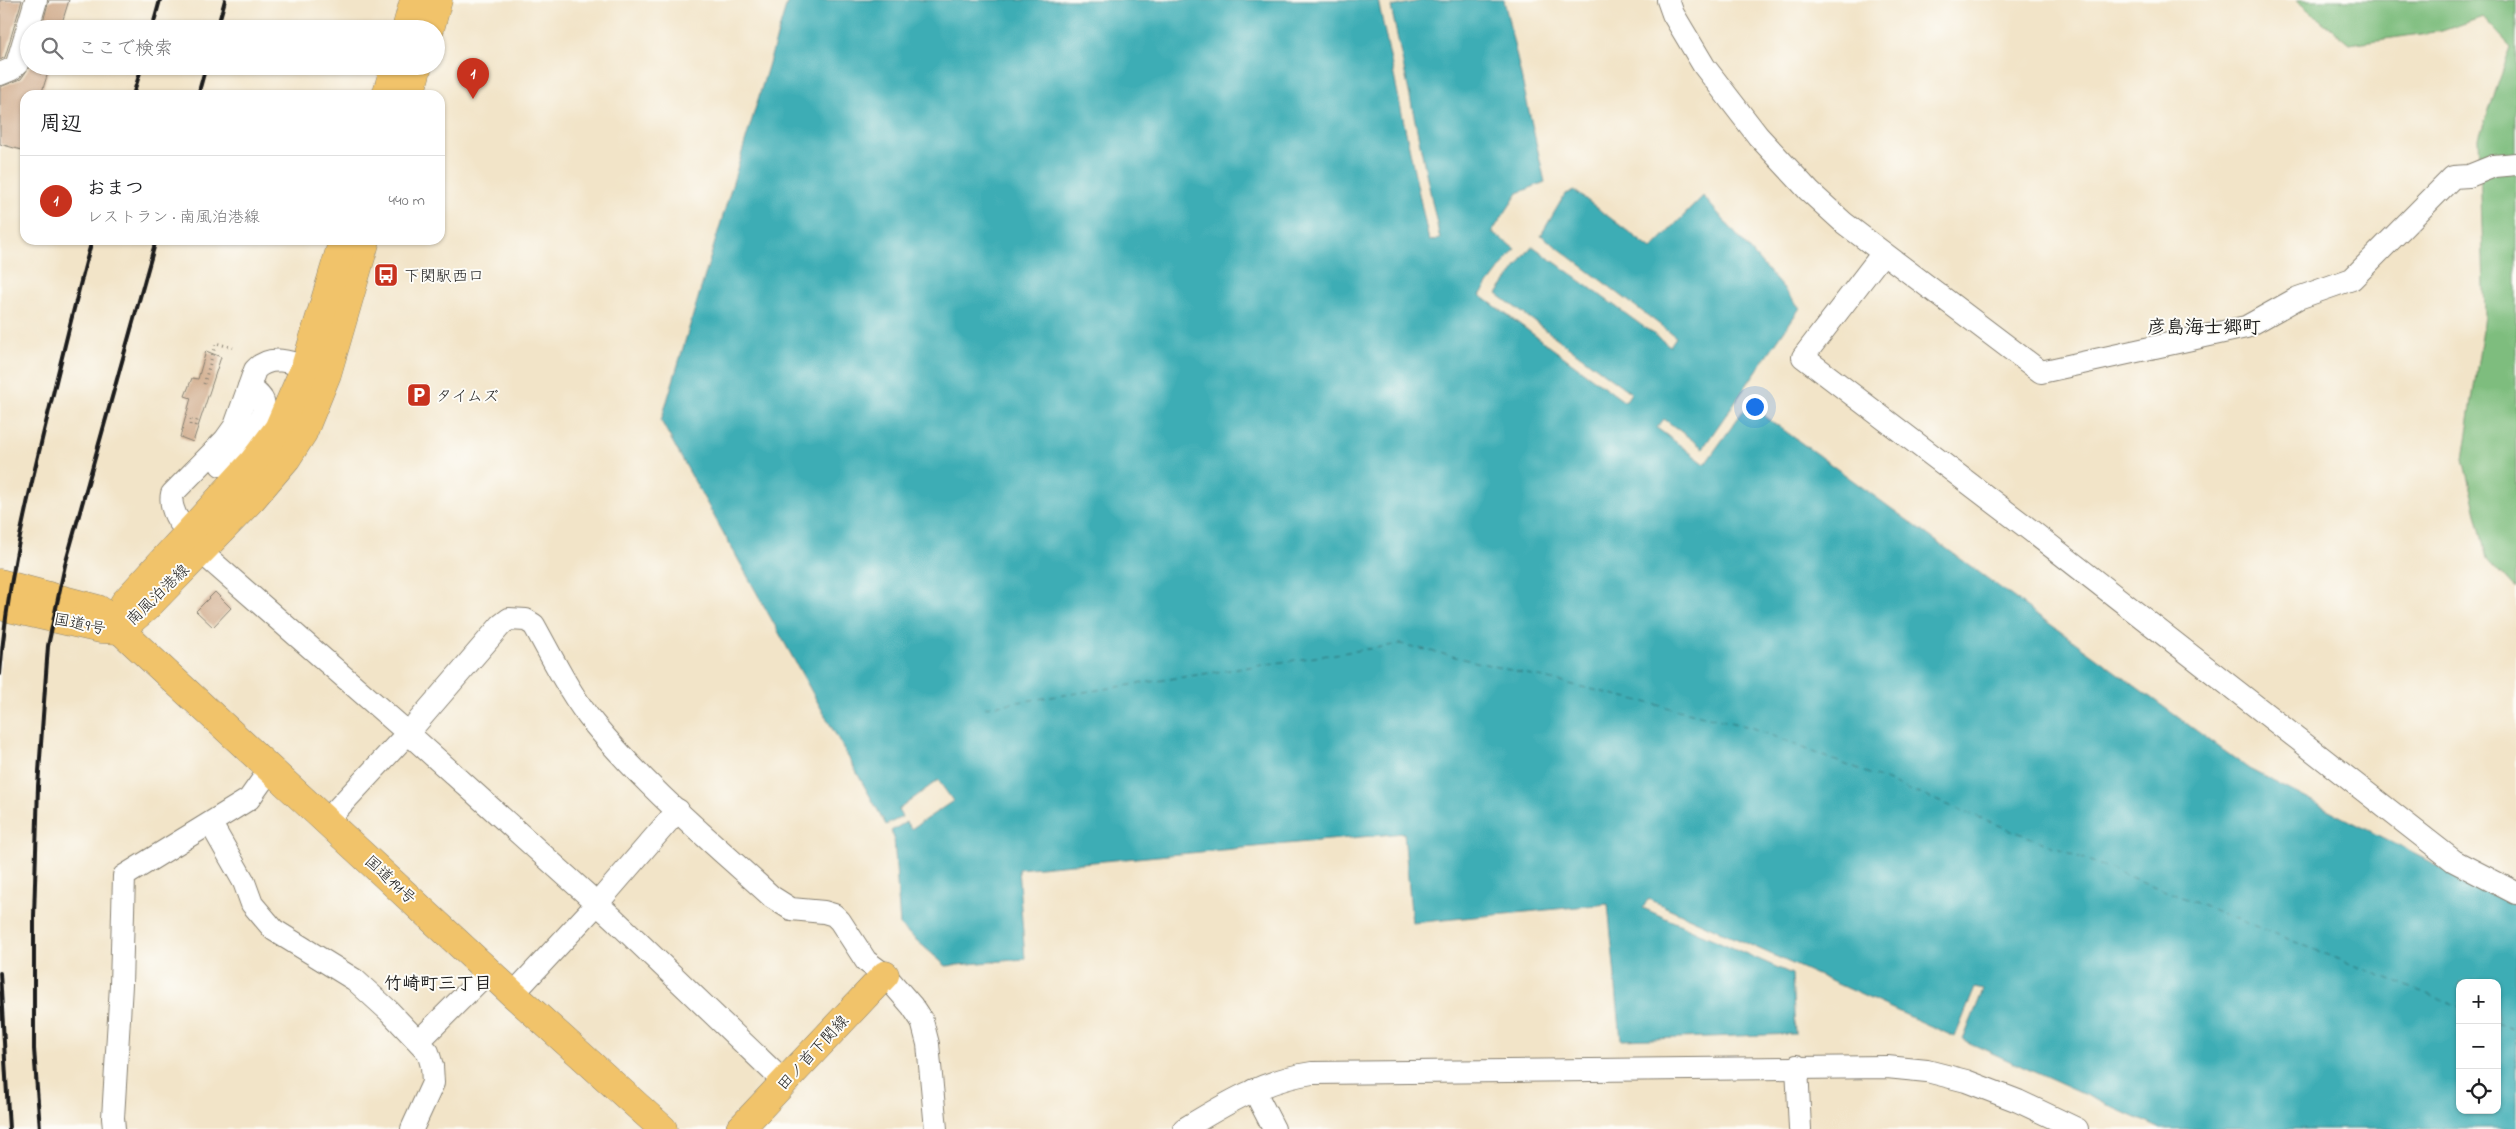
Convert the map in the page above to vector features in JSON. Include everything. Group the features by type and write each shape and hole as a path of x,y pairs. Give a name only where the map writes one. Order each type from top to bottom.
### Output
{"main road":[{"path":"408,20 414,0"},
{"path":"432,20 438,0"},
{"path":"387,90 392,75"},
{"path":"411,90 416,75"},
{"name":"南風泊港線","path":"194,541 268,481 303,433 342,245"},
{"name":"南風泊港線","path":"120,630 147,607 194,541 267,446 288,410 316,370 364,245"},
{"name":"国道9号","path":"0,582 98,609 110,617 120,630"},
{"name":"国道9号","path":"0,606 101,629 120,630"},
{"name":"国道191号","path":"120,630 513,994 663,1129"},
{"name":"田ノ首下関線","path":"740,1129 885,975"}],"street":[{"path":"30,20 36,0"},
{"path":"1668,0 1673,14 1704,66 1758,136 1809,191 1883,253 2041,372 2246,327 2298,298 2352,278 2452,177 2469,176 2494,166 2516,164"},
{"path":"0,74 12,69 17,64 20,54"},
{"path":"1883,253 1804,357 2029,529 2454,861 2516,893"},
{"path":"316,370 281,360 267,361 255,370 235,426 225,440 172,494 171,508 194,541 596,905 613,918 784,1082"},
{"path":"327,820 408,733 501,625 509,618 526,620 534,625 573,694 595,725 634,767 772,897 791,909 824,912 834,915 866,961 885,975 922,1021 928,1044 936,1129"},
{"path":"114,1129 124,876 249,799 271,768"},
{"path":"513,994 596,905 678,810"},
{"path":"211,824 244,882 252,904 274,930 354,980 419,1041 428,1052 432,1066 433,1083 412,1129"},
{"path":"419,1041 488,971"},
{"path":"1797,1066 1800,1129"},
{"path":"1184,1129 1232,1100 1254,1090 1291,1076 1312,1073 1797,1066 1886,1067 1927,1071 1966,1081 2018,1101 2077,1129"},
{"path":"1254,1090 1274,1129"}],"path":[{"path":"204,384 216,343 233,348"},
{"path":"190,425 192,416"},
{"path":"195,426 198,418"}],"green space":[{"path":"2296,0 2516,0 2516,590 2487,559 2463,459 2485,316 2479,138 2511,47 2483,17 2442,31 2349,44"}],"water":[{"path":"788,0 1378,0 1429,241 1440,239 1391,7 1424,0 1504,0 1545,182 1518,193 1492,232 1515,249 1480,295 1625,402 1631,393 1497,294 1531,247 1534,247 1670,346 1676,337 1541,235 1565,194 1575,191 1651,249 1703,196 1800,308 1703,448 1664,419 1657,428 1705,464 1748,404 2249,769 2516,906 2516,1129 2161,1129 1963,1040 1983,990 1975,988 1955,1037 1648,899 1643,908 1792,974 1795,1034 1621,1040 1608,904 1412,923 1404,833 1018,869 1025,959 946,966 900,926 894,838 891,831 906,822 911,829 953,801 938,780 898,810 902,817 886,825 661,421"}],"building":[{"path":"0,0 22,0 5,57 0,60"},
{"path":"49,0 69,0 63,20 43,20"},
{"path":"24,75 47,75 43,90 20,90 20,150 0,144 0,87 21,79"},
{"path":"206,351 221,357 193,442 180,437 191,398 185,396 192,378 198,379"},
{"path":"215,592 231,608 213,627 196,611"}],"ferry route":[{"path":"985,707 1401,644 1750,727 2456,1005"},
{"path":"2501,1023 2516,1029"}],"railway":[{"path":"154,20 160,0"},
{"path":"219,20 225,0"},
{"path":"135,90 139,75"},
{"path":"199,90 204,75"},
{"path":"0,674 11,583 23,524 91,245"},
{"path":"40,1129 34,1049 34,916 38,786 48,646 65,565 155,245"},
{"path":"0,973 9,1129"}],"place":[{"name":"おまつ","path":"473,99"},
{"name":"下関駅西口","path":"386,275"},
{"name":"タイムズ","path":"419,395"}],"district":[{"name":"彦島海士郷町","path":"2204,326"},
{"name":"竹崎町三丁目","path":"438,983"}]}
